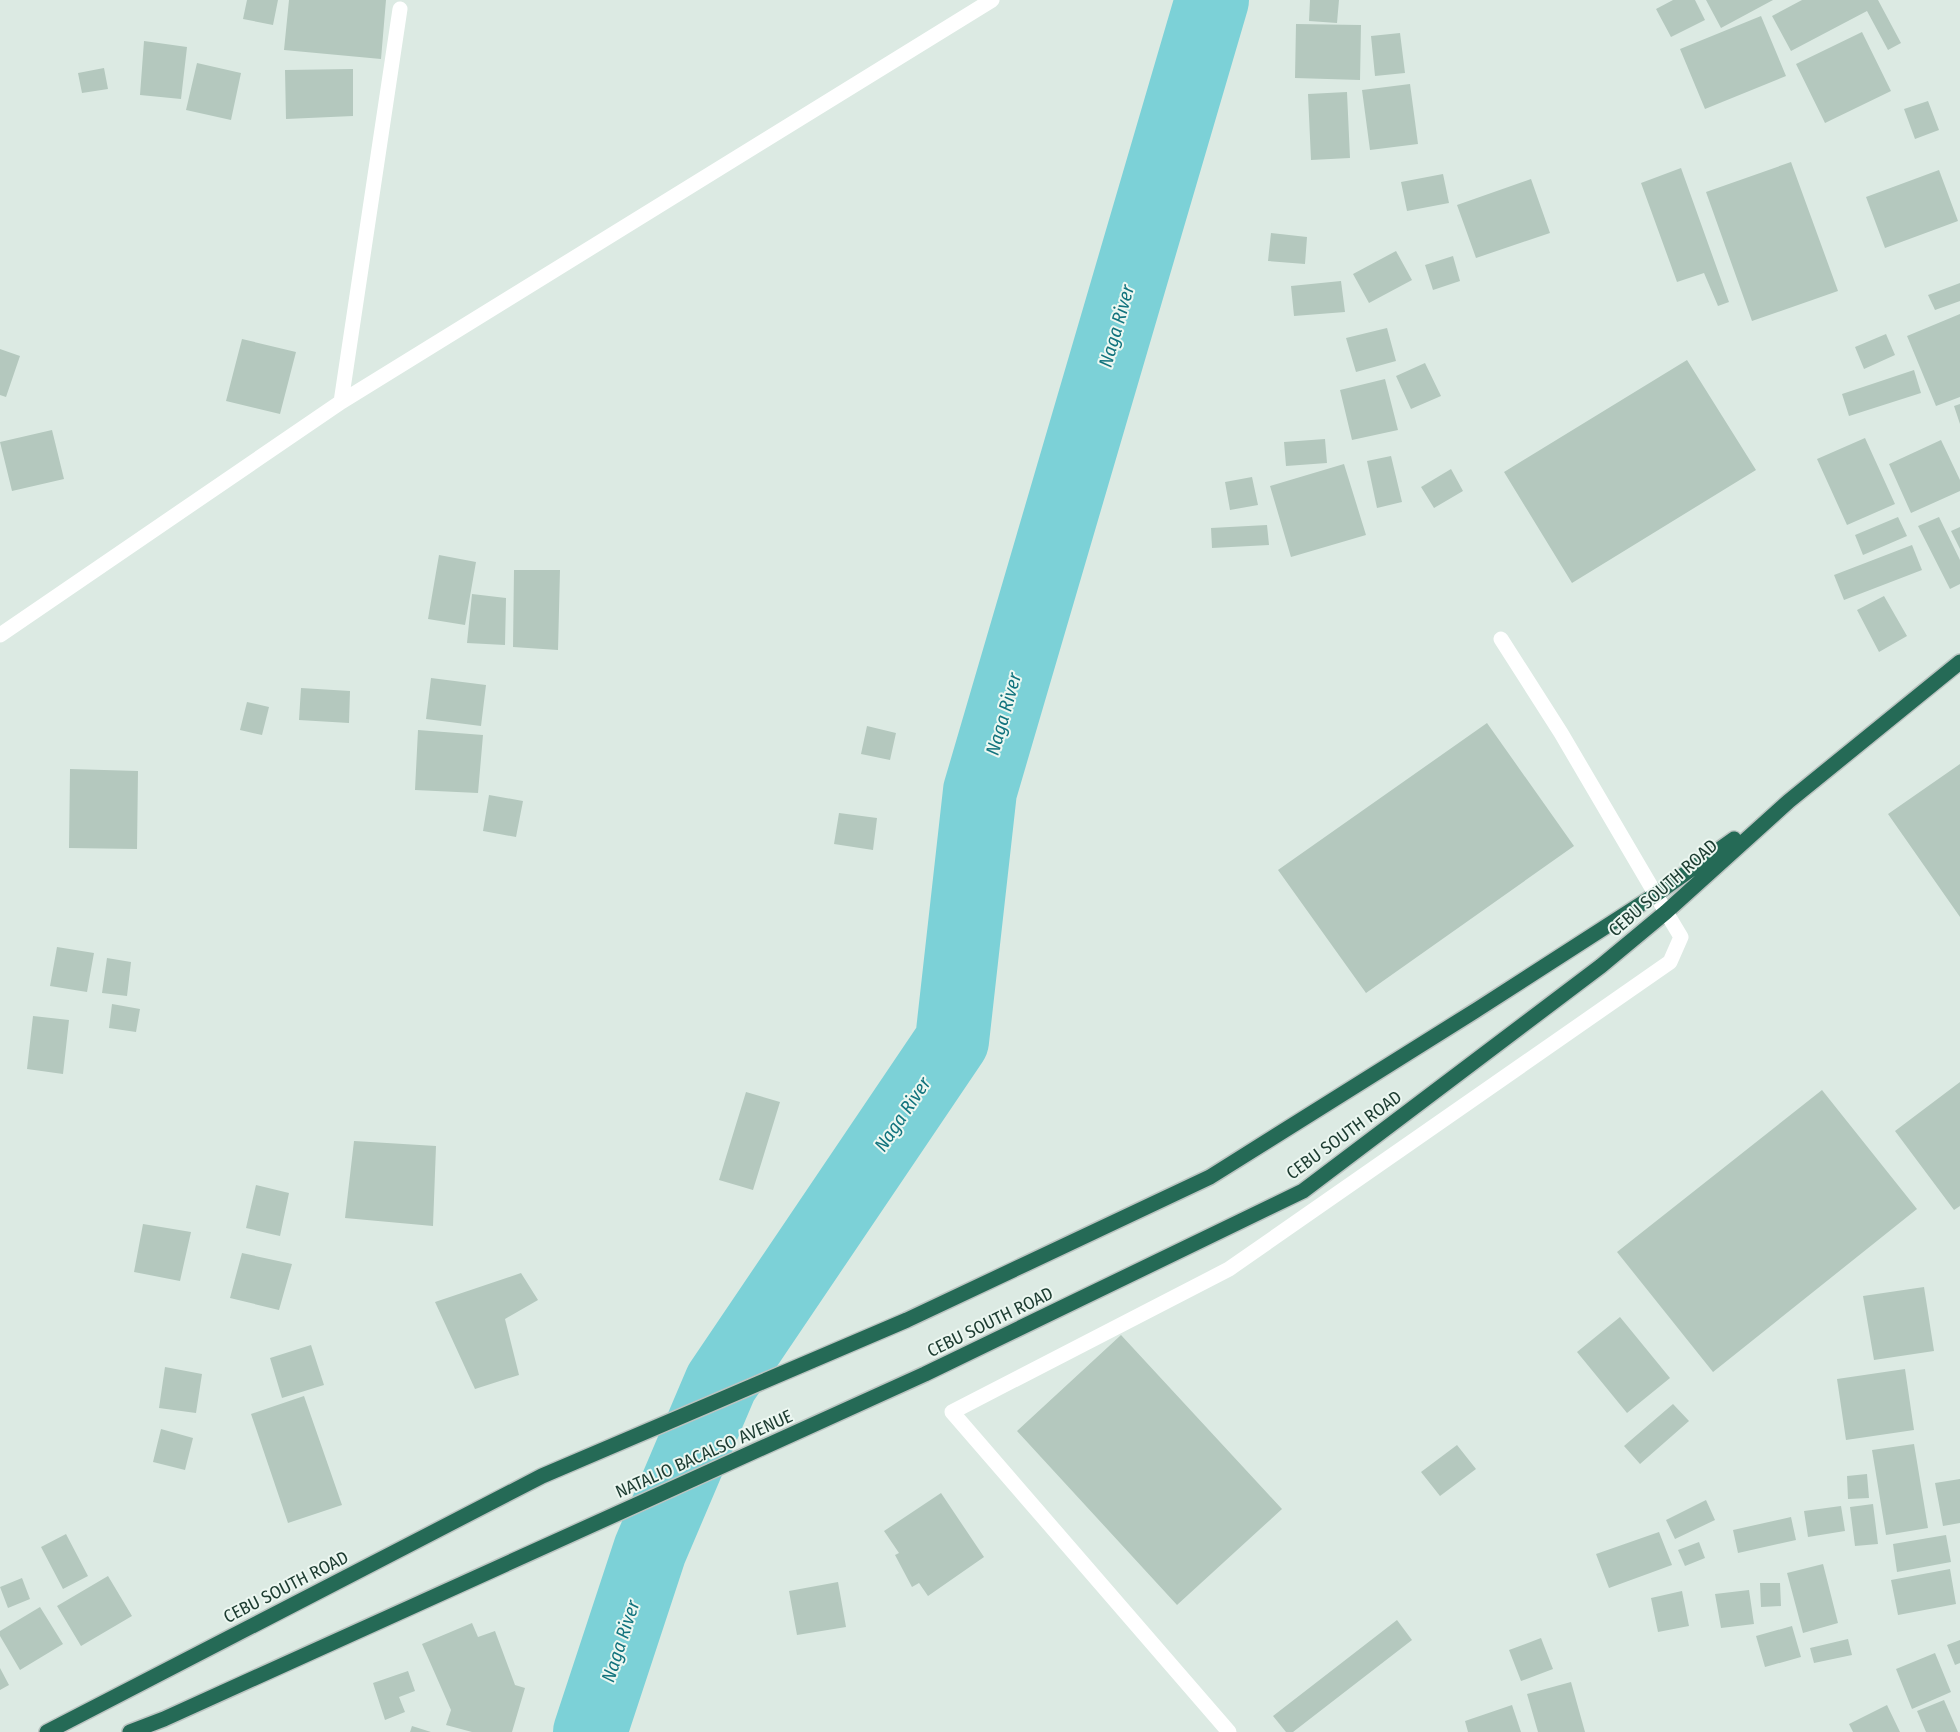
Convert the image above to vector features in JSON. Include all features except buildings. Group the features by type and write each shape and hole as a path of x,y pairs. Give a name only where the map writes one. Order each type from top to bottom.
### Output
{"highway":[{"name":"CEBU SOUTH ROAD","path":"861,1404 1303,1191 1601,966 1666,912 1789,802 1960,662"},
{"name":"CEBU SOUTH ROAD","path":"48,1732 542,1476 907,1320 1210,1177 1478,1009 1655,895 1789,802"},
{"name":"NATALIO BACALSO AVENUE","path":"130,1732 164,1719 861,1404"}],"street":[{"path":"0,635 340,402 992,0"},
{"path":"340,402 400,9"},
{"path":"1229,1732 952,1412 1229,1269 1670,962 1681,937 1560,733 1501,639"}],"waterway":[{"name":"Naga River","path":"590,1732 650,1550 721,1383 952,1041 980,791 1212,0"}]}
